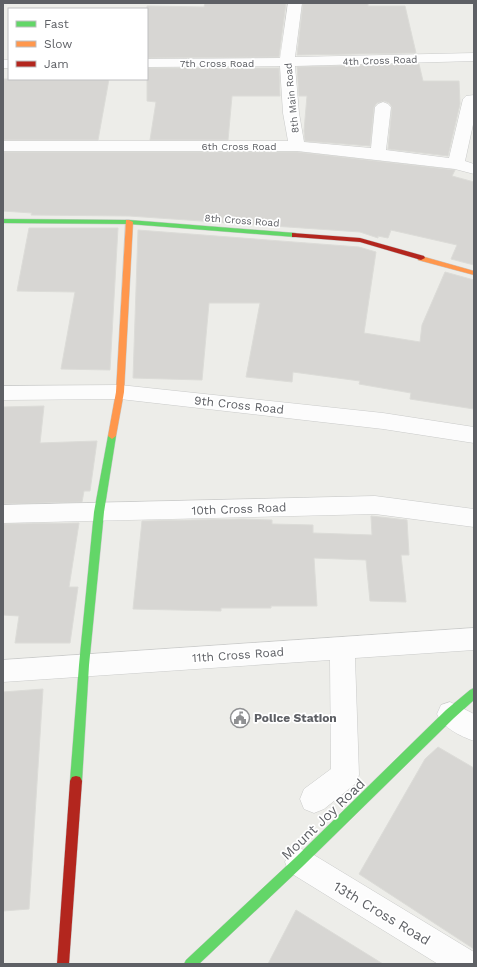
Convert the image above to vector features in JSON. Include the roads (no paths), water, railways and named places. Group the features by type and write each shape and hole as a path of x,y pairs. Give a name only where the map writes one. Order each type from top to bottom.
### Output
{"street":[{"name":"8th Main Road","path":"295,3 287,62 291,113 297,146"},
{"name":"4th Cross Road","path":"287,62 474,57"},
{"name":"7th Cross Road","path":"148,63 287,62"},
{"path":"456,164 471,99"},
{"path":"378,154 383,107"},
{"name":"6th Cross Road","path":"3,146 297,146 456,164 474,169"},
{"name":"8th Cross Road","path":"3,222 129,222 360,240 474,273"},
{"path":"63,964 84,665 99,512 120,392 129,222"},
{"name":"9th Cross Road","path":"3,393 120,392 383,421 474,435"},
{"name":"10th Cross Road","path":"3,514 375,505 474,518"},
{"name":"11th Cross Road","path":"3,671 474,639"},
{"path":"314,799 345,775 342,648"},
{"name":"Mount Joy Road","path":"190,964 299,862 450,714 474,694"},
{"path":"450,714 474,729"},
{"name":"13th Cross Road","path":"299,862 466,964"}],"place":[{"name":"Police Station","path":"240,718"}]}
